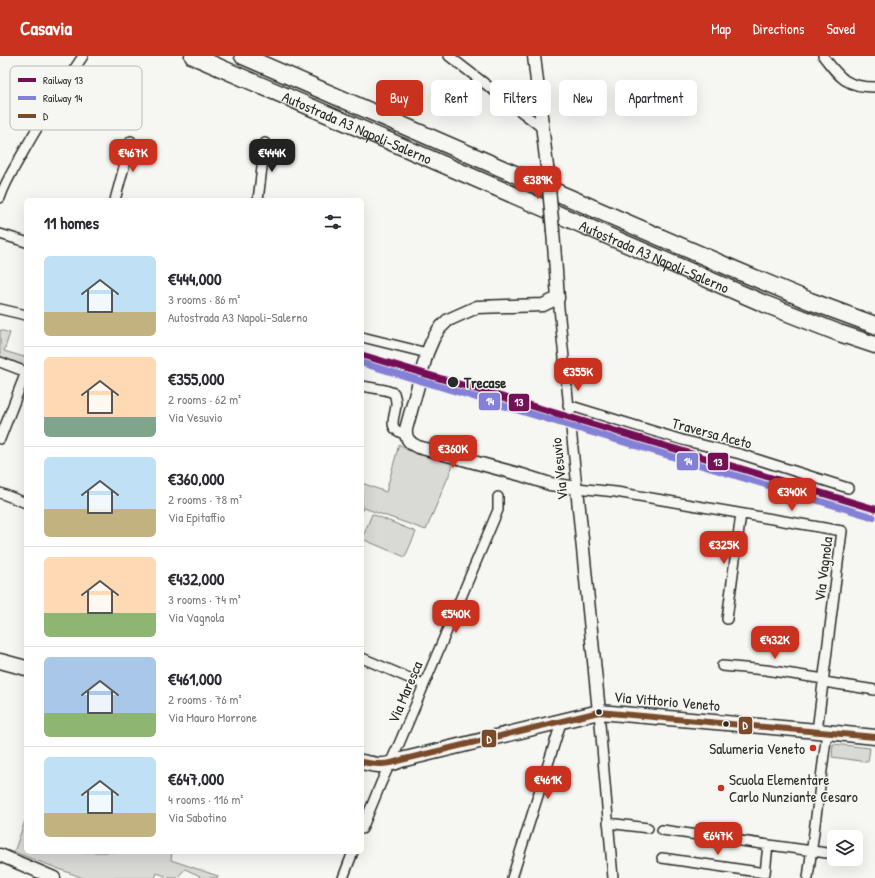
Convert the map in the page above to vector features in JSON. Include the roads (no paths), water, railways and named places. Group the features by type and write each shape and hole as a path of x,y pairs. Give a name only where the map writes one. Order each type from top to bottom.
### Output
{"highway":[{"name":"Autostrada A3 Napoli-Salerno","path":"193,56 765,304 839,333 875,345"},
{"name":"Autostrada A3 Napoli-Salerno","path":"243,56 738,271 810,301 875,325"}],"main road":[{"path":"0,661 24,667"},
{"name":"Via Vittorio Veneto","path":"389,765 401,760 599,712 875,738"},
{"path":"364,762 380,766 389,765"}],"street":[{"path":"76,66 83,56"},
{"path":"449,56 542,127"},
{"name":"Via Vesuvio","path":"534,56 547,167 568,405 599,712 613,878"},
{"path":"823,56 840,78 852,85 875,87"},
{"path":"0,198 3,189 36,130"},
{"path":"116,198 131,141"},
{"path":"258,198 265,143"},
{"path":"0,234 24,241"},
{"path":"558,298 543,304 477,307 448,320 436,334 427,353 405,434 408,441 418,447 550,484 577,488"},
{"path":"0,308 24,314"},
{"path":"364,338 427,353"},
{"path":"0,362 24,371"},
{"path":"0,439 24,377"},
{"path":"364,386 385,390 394,394 397,401 393,422 394,428 398,432 405,434"},
{"name":"Traversa Aceto","path":"568,405 682,440 740,454 848,488"},
{"name":"Via Vagnola","path":"577,488 616,492 842,531 824,681"},
{"path":"0,493 24,502"},
{"name":"Via Maresca","path":"364,824 498,510 498,497"},
{"path":"727,619 742,514"},
{"path":"364,659 424,684"},
{"path":"722,666 766,670 875,690"},
{"path":"808,878 822,732 824,681"},
{"path":"512,878 560,726 559,721"},
{"path":"608,823 648,828"},
{"path":"662,830 827,853"},
{"path":"662,858 765,873 768,845"},
{"path":"343,878 352,854"},
{"path":"0,855 52,878"}],"rail line":[{"name":"13","path":"364,356 875,509"},
{"name":"14","path":"364,364 873,517"}],"place":[{"name":"Trecase","path":"453,382"},
{"name":"Salumeria Veneto","path":"813,748"},
{"name":"Scuola Elementare Carlo Nunziante Cesaro","path":"721,788"}]}
